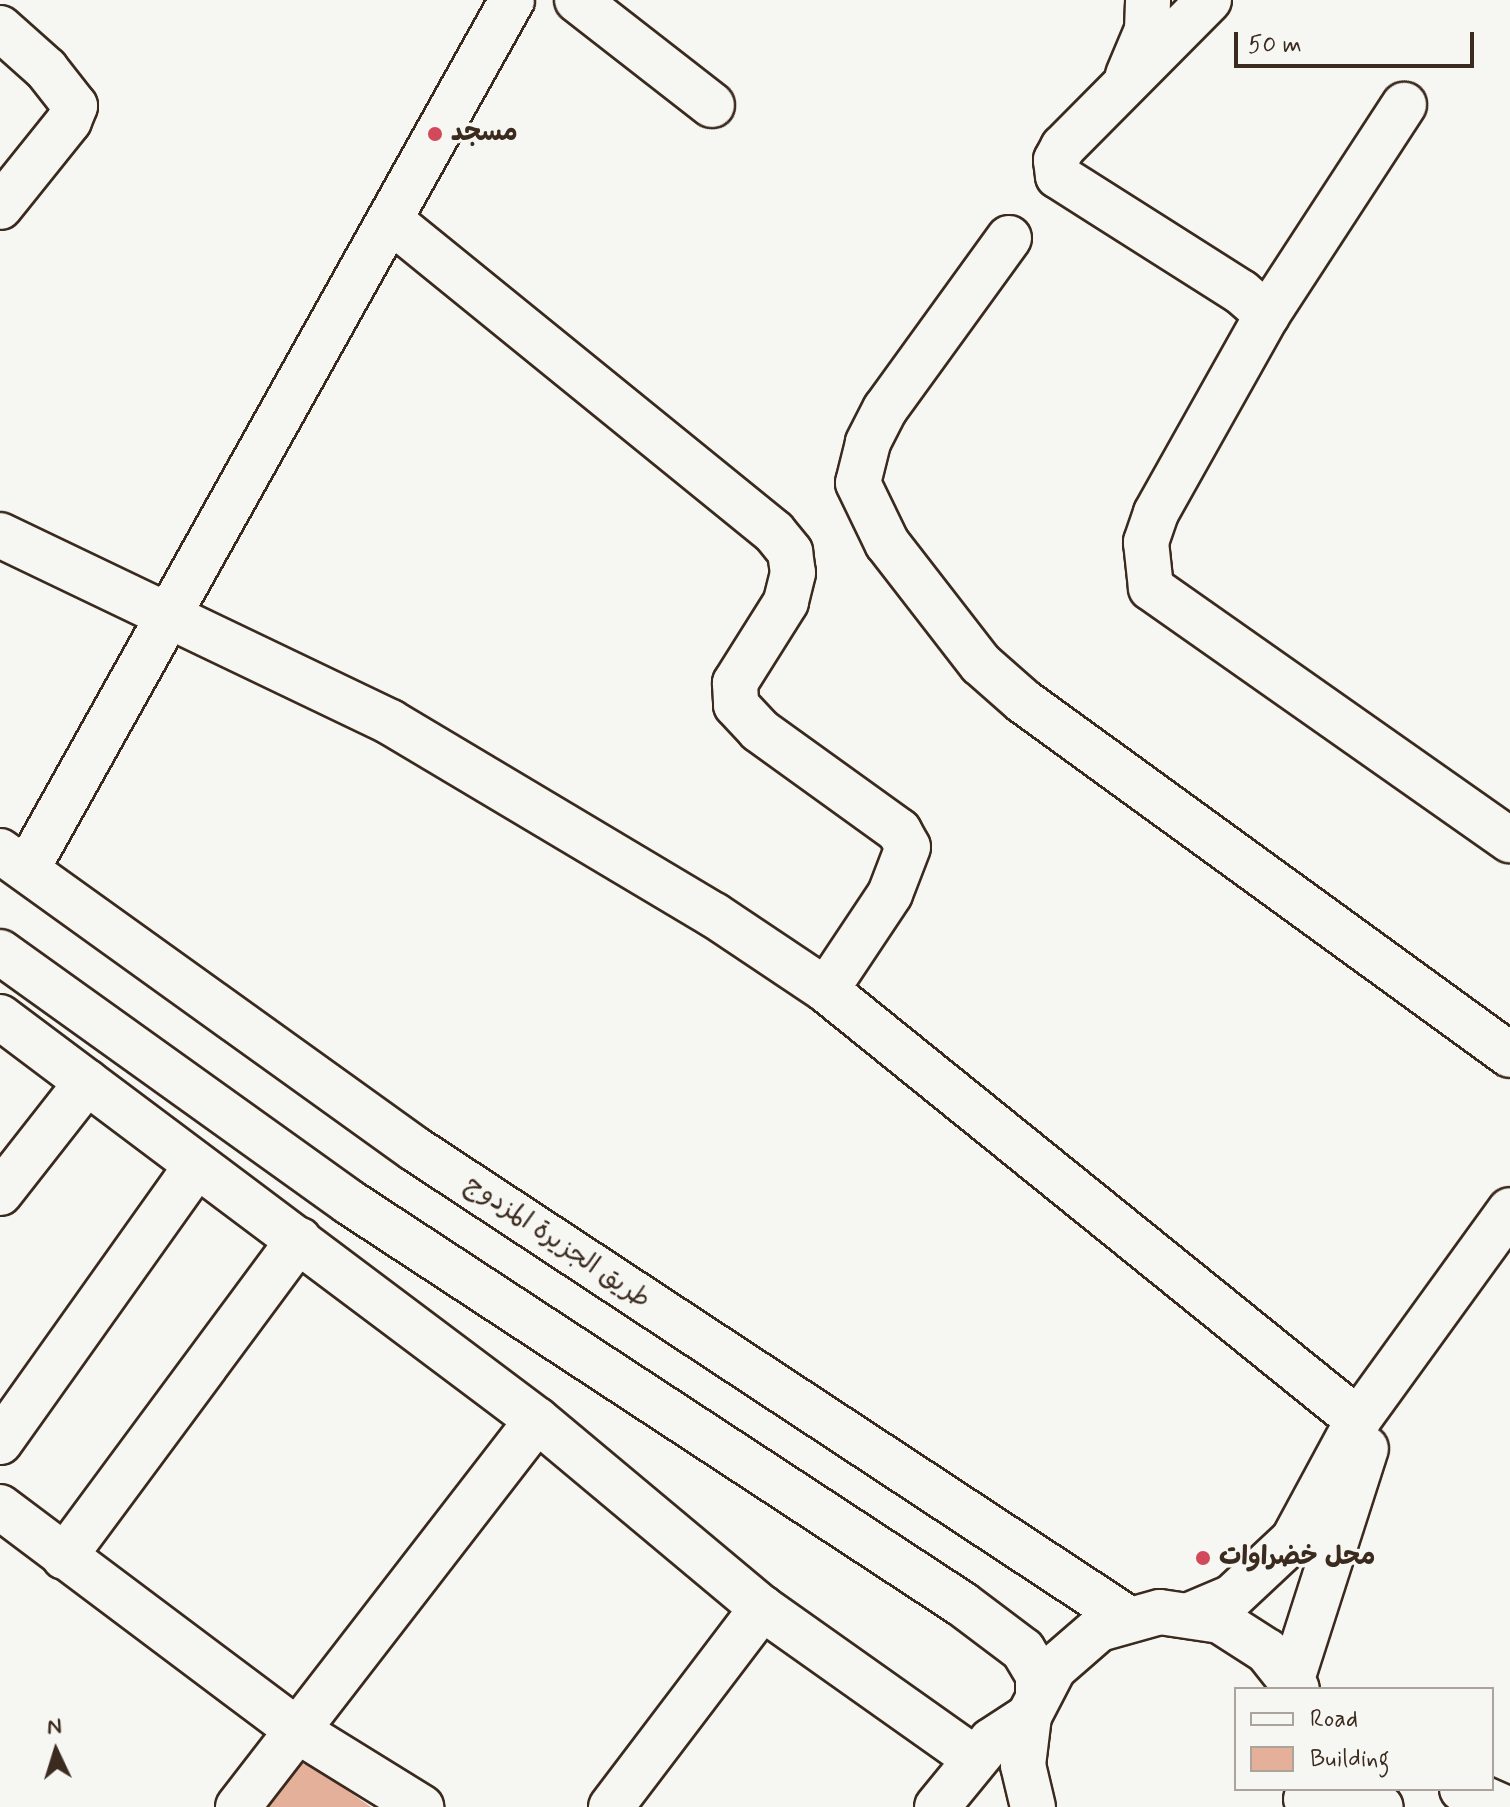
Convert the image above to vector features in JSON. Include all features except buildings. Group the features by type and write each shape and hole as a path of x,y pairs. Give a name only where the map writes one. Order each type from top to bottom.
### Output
{"street":[{"path":"13,860 171,614 512,0"},
{"path":"577,0 712,105"},
{"path":"1125,89 1147,30 1148,0"},
{"path":"1209,0 1125,89 1063,147 1056,160 1058,176 1241,292 1267,315"},
{"path":"0,28 46,69 75,106 69,121 0,207"},
{"path":"1404,105 1267,315 1156,513 1146,542 1151,588 1510,840"},
{"path":"390,220 774,532 790,552 793,573 786,602 735,683 736,705 759,730 899,831 908,847 906,862 890,894 826,990"},
{"path":"1009,238 885,409 868,443 858,483 887,543 981,664 1023,701 1510,1055"},
{"path":"0,535 171,614 390,722 569,825 826,990 1277,1350 1358,1420"},
{"name":"طريق الجزيرة المزدوج","path":"13,860 415,1149 1127,1618"},
{"path":"0,952 349,1202 962,1604 1023,1650 1038,1675 1023,1765 1033,1807"},
{"path":"0,1017 537,1420 762,1608 974,1758"},
{"path":"0,1193 87,1082"},
{"path":"0,1442 196,1166"},
{"path":"937,1807 974,1758 1033,1704 1074,1646 1127,1618 1192,1614 1232,1597 1293,1540 1358,1420 1510,1210"},
{"path":"64,1557 299,1239"},
{"path":"1192,1614 1245,1634 1294,1684 1389,1374"},
{"path":"238,1807 537,1420"},
{"path":"0,1507 298,1731 421,1807"},
{"path":"611,1807 762,1608"},
{"path":"1467,1791 1503,1807"},
{"path":"1306,1798 1381,1807"}],"place":[{"name":"مسجد","path":"435,134"},
{"name":"محل خضراوات","path":"1203,1558"}]}
